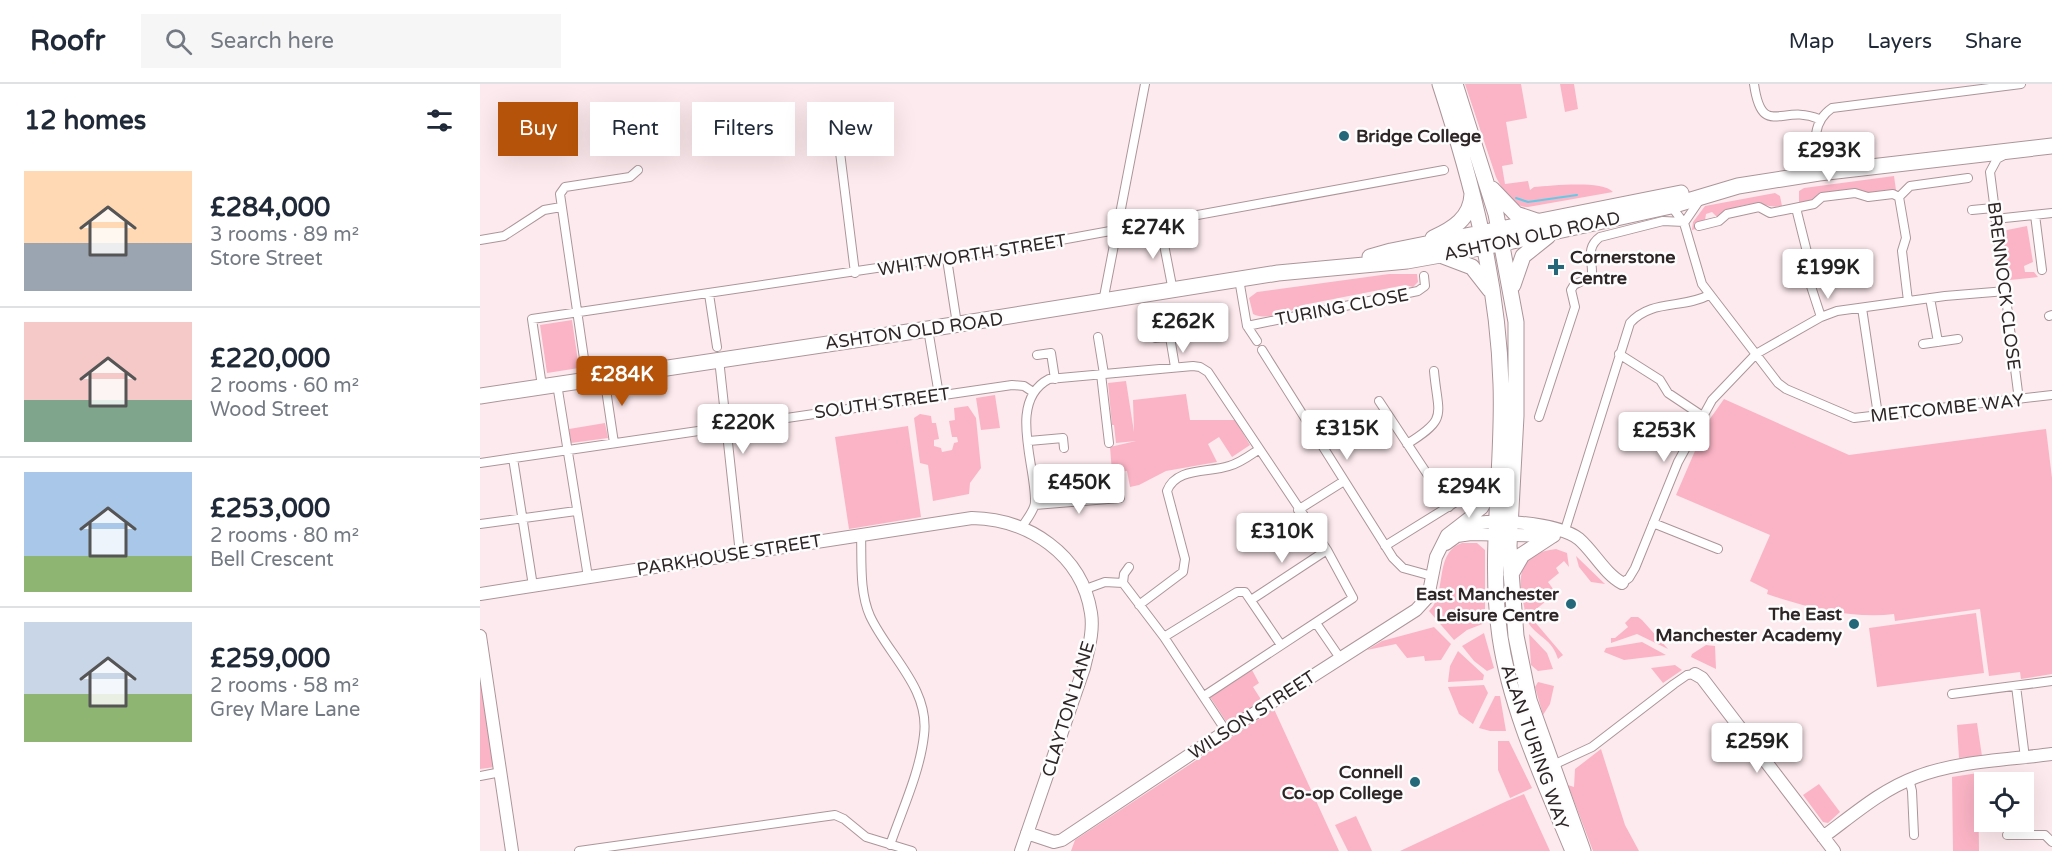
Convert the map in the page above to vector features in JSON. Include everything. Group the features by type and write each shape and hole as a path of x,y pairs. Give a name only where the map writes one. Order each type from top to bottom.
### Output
{"highway":[{"path":"1440,84 1472,190 1493,238"},
{"path":"1449,84 1476,171 1493,238"},
{"path":"1455,84 1488,184 1493,238 1505,317 1506,356 1501,368"},
{"name":"ASHTON OLD ROAD","path":"1347,265 1417,245 1558,231 1671,206 1707,195 1820,173 2052,146"},
{"path":"1488,184 1516,214 1537,221"},
{"name":"ASHTON OLD ROAD","path":"480,396 604,376 718,353 928,329 1239,279 1438,256 1537,221 1701,189 1707,195"},
{"path":"1417,245 1451,229 1462,220 1471,204 1472,190"},
{"path":"1512,289 1523,256 1541,240 1558,231"},
{"name":"ALAN TURING WAY","path":"1493,238 1512,289 1518,358 1496,598 1506,670 1541,774 1573,851"},
{"name":"ALAN TURING WAY","path":"1493,238 1495,300 1501,368 1498,481 1516,636 1522,672 1551,766 1583,851"},
{"path":"1438,256 1457,260 1472,267 1485,281 1495,300"},
{"path":"1510,575 1522,555 1558,533"}],"street":[{"path":"1103,302 1114,232 1145,84"},
{"path":"1754,84 1757,106 1761,113 1772,117 1801,113 1819,119"},
{"path":"1820,173 1815,133 1819,119 1832,108 2021,84"},
{"path":"1968,155 1979,161 1990,172 1997,159 2011,150"},
{"path":"840,156 855,273"},
{"path":"587,379 560,194 565,187 630,177 638,170"},
{"name":"WHITWORTH STREET","path":"550,385 532,319 855,273 1114,232 1444,170"},
{"name":"BRENNOCK CLOSE","path":"1990,172 2019,400"},
{"path":"1899,197 1910,186 1968,178"},
{"path":"1699,226 1719,221 1727,214 1759,207 1770,213 1814,204 1822,197 1855,193 1868,197 1893,194 1899,197"},
{"path":"1684,223 1707,195"},
{"path":"1899,197 1906,238 1902,251 1908,301"},
{"path":"1671,206 1684,223"},
{"path":"480,240 504,236 544,210 561,207"},
{"path":"1797,208 1809,260 1806,271 1821,317"},
{"path":"1972,210 1993,208"},
{"path":"1995,219 2052,213"},
{"path":"2035,215 2042,270"},
{"path":"1539,417 1573,312 1574,299 1571,290 1574,285 1592,276 1590,248 1597,239 1663,221 1684,223"},
{"name":"METCOMBE WAY","path":"1684,223 1697,272 1709,295 1786,389 1854,418 2052,395"},
{"path":"1160,224 1173,291"},
{"path":"947,259 957,324"},
{"name":"TURING CLOSE","path":"1247,326 1418,291 1425,286 1424,276"},
{"name":"TURING CLOSE","path":"1239,279 1247,326 1257,341"},
{"path":"1447,535 1464,525 1558,533 1582,542 1622,583 1629,578 1635,568 1701,415 1719,392 1756,354 1821,317 1908,301 2006,291"},
{"path":"709,294 727,426 740,554"},
{"path":"1558,533 1630,323 1642,312 1709,295"},
{"path":"1930,298 1938,342"},
{"path":"1862,308 1878,415"},
{"path":"928,329 939,395"},
{"path":"1155,338 1186,335"},
{"path":"1098,337 1109,443"},
{"path":"1170,337 1175,367"},
{"path":"1923,344 1958,339"},
{"path":"1262,350 1385,546 1403,568 1432,576"},
{"path":"1037,355 1051,353 1055,379"},
{"path":"1619,354 1660,380 1668,393 1701,415"},
{"path":"1022,527 1035,505 1026,408 1033,392 1043,382 1175,367 1200,367 1208,372 1298,510 1327,550 1353,598 1204,696"},
{"path":"1407,444 1432,428 1437,420 1434,371"},
{"path":"604,376 614,443"},
{"name":"SOUTH STREET","path":"480,463 1019,384 1033,392"},
{"path":"550,385 567,450 588,577"},
{"path":"1378,401 1449,507"},
{"path":"1029,441 1063,438 1064,448"},
{"path":"1138,605 1184,572 1185,560 1167,491 1174,478 1182,474 1227,467 1258,450"},
{"path":"513,458 533,586"},
{"path":"1298,510 1344,481"},
{"name":"WILSON STREET","path":"1027,833 1054,842 1062,840 1226,730 1422,606 1428,597 1432,576 1447,535 1482,508 1498,481"},
{"path":"1385,546 1480,487"},
{"path":"1035,505 1120,498"},
{"path":"480,524 576,511"},
{"name":"PARKHOUSE STREET","path":"480,594 861,534 979,518"},
{"name":"CLAYTON LANE","path":"979,518 995,519 1022,527 1059,552 1076,573 1091,613 1091,637 1084,668 1021,851"},
{"path":"1653,523 1718,549"},
{"path":"1441,548 1457,536 1503,528"},
{"path":"861,534 863,592 870,616 915,687 922,710 924,734 890,845"},
{"path":"1251,600 1327,550"},
{"path":"1129,567 1124,574 1123,583 1164,637 1226,730"},
{"path":"1083,590 1105,582 1123,583"},
{"path":"1164,637 1236,592 1245,592 1281,645"},
{"path":"1316,623 1340,658"},
{"path":"480,636 512,851"},
{"path":"1551,766 1592,747 1674,684 1687,675 1695,674 1702,678 1834,851"},
{"path":"1952,694 2052,681"},
{"path":"2016,686 2025,758"},
{"path":"1823,837 1880,795 1909,779 1949,768 2052,754"},
{"path":"480,776 501,772"},
{"path":"1909,779 1912,791 1914,835"},
{"path":"579,851 835,815 844,819 866,837 912,851"},
{"path":"2007,835 2045,835 2052,842"}],"shaded area":[{"path":"1465,84 1521,84 1527,118 1506,122 1513,164 1502,166 1505,184 1528,181 1530,190 1534,187 1588,185 1607,188 1613,192 1528,207 1512,201 1496,177"},
{"path":"1560,84 1574,84 1578,109 1565,112"},
{"path":"1894,176 1896,190 1868,194 1857,189 1818,194 1813,201 1799,204 1799,191 1804,188"},
{"path":"1775,193 1780,196 1782,206 1748,204 1731,209 1717,217 1712,212 1706,214 1705,220 1696,223 1696,229 1692,230 1693,222 1705,206"},
{"path":"2027,226 2033,262 2024,266 2025,272 2034,272 2038,277 2010,280 2003,233"},
{"path":"1389,274 1417,274 1418,282 1413,287 1405,285 1303,305 1286,313 1265,317 1253,314 1249,298 1257,292"},
{"path":"572,320 579,368 547,373 540,325"},
{"path":"1126,381 1134,432 1133,400 1186,394 1190,420 1235,420 1250,445 1232,457 1219,437 1208,444 1217,462 1166,471 1139,485 1130,487 1127,471 1112,472 1110,447 1136,441 1116,443 1114,425 1112,425 1108,383"},
{"path":"995,395 1000,428 981,430 976,398"},
{"path":"1724,399 1849,455 2046,429 2052,478 2052,674 2021,679 2020,672 1989,676 1980,609 1895,621 1894,614 1847,614 1799,604 1767,594 1768,590 1750,581 1770,535 1676,495 1707,423"},
{"path":"968,406 976,418 981,468 970,483 969,494 933,501 928,465 920,463 914,418 920,414 931,416 932,423 936,423 939,439 934,440 934,446 941,448 942,452 952,450 954,443 958,442 957,437 952,437 949,421 955,420 954,408"},
{"path":"605,423 608,438 571,443 569,429"},
{"path":"908,426 921,517 849,529 835,437"},
{"path":"1462,543 1477,543 1485,550 1485,623 1467,630 1454,640 1429,611 1438,595 1447,555"},
{"path":"1556,549 1567,553 1569,567 1564,561 1556,568 1559,573 1548,582 1556,593 1529,615 1563,655 1558,659 1549,643 1528,622 1521,591 1522,573 1529,560 1544,551"},
{"path":"1576,556 1605,584 1591,582 1579,567"},
{"path":"1976,613 1984,673 1877,687 1869,628"},
{"path":"1631,617 1638,617 1642,620 1668,649 1637,634 1611,643 1611,638 1615,638 1628,627 1625,623"},
{"path":"1434,627 1451,644 1441,660 1425,661 1424,656 1407,658 1396,644 1367,650 1382,641"},
{"path":"1484,633 1494,668 1487,671 1474,661 1462,646"},
{"path":"1529,634 1547,653 1553,669 1538,671 1531,665"},
{"path":"1642,642 1666,655 1624,660 1604,652 1606,648"},
{"path":"1706,645 1715,646 1716,669 1691,657"},
{"path":"1458,651 1484,675 1483,680 1448,682 1450,666"},
{"path":"1675,665 1682,670 1663,683 1651,668"},
{"path":"480,670 495,767 480,769"},
{"path":"1252,670 1259,683 1253,687 1262,701 1227,723 1210,697"},
{"path":"1538,682 1554,686 1550,704 1543,715 1535,687"},
{"path":"1484,685 1488,693 1473,724 1459,714 1448,687"},
{"path":"1495,696 1500,696 1506,731 1479,728"},
{"path":"1274,709 1339,851 1071,851 1075,840"},
{"path":"1977,723 1982,756 1959,758 1957,725"},
{"path":"1498,741 1509,741 1532,788 1510,798 1498,770"},
{"path":"1601,749 1625,825 1639,851 1593,851 1568,785 1574,787 1575,769"},
{"path":"1974,774 1974,832 1979,832 1979,851 1953,851 1952,777"},
{"path":"1819,784 1840,812 1828,823 1823,822 1803,795"},
{"path":"1524,794 1550,851 1400,851 1507,801"},
{"path":"1356,816 1372,851 1348,851 1335,825"}],"waterway":[{"path":"1516,198 1528,202 1577,195"}],"place":[{"name":"Bridge College","path":"1344,136"},
{"name":"Cornerstone Centre","path":"1556,267"},
{"name":"East Manchester Leisure Centre","path":"1571,604"},
{"name":"The East Manchester Academy","path":"1854,624"},
{"name":"Connell Co-op College","path":"1415,782"}]}
